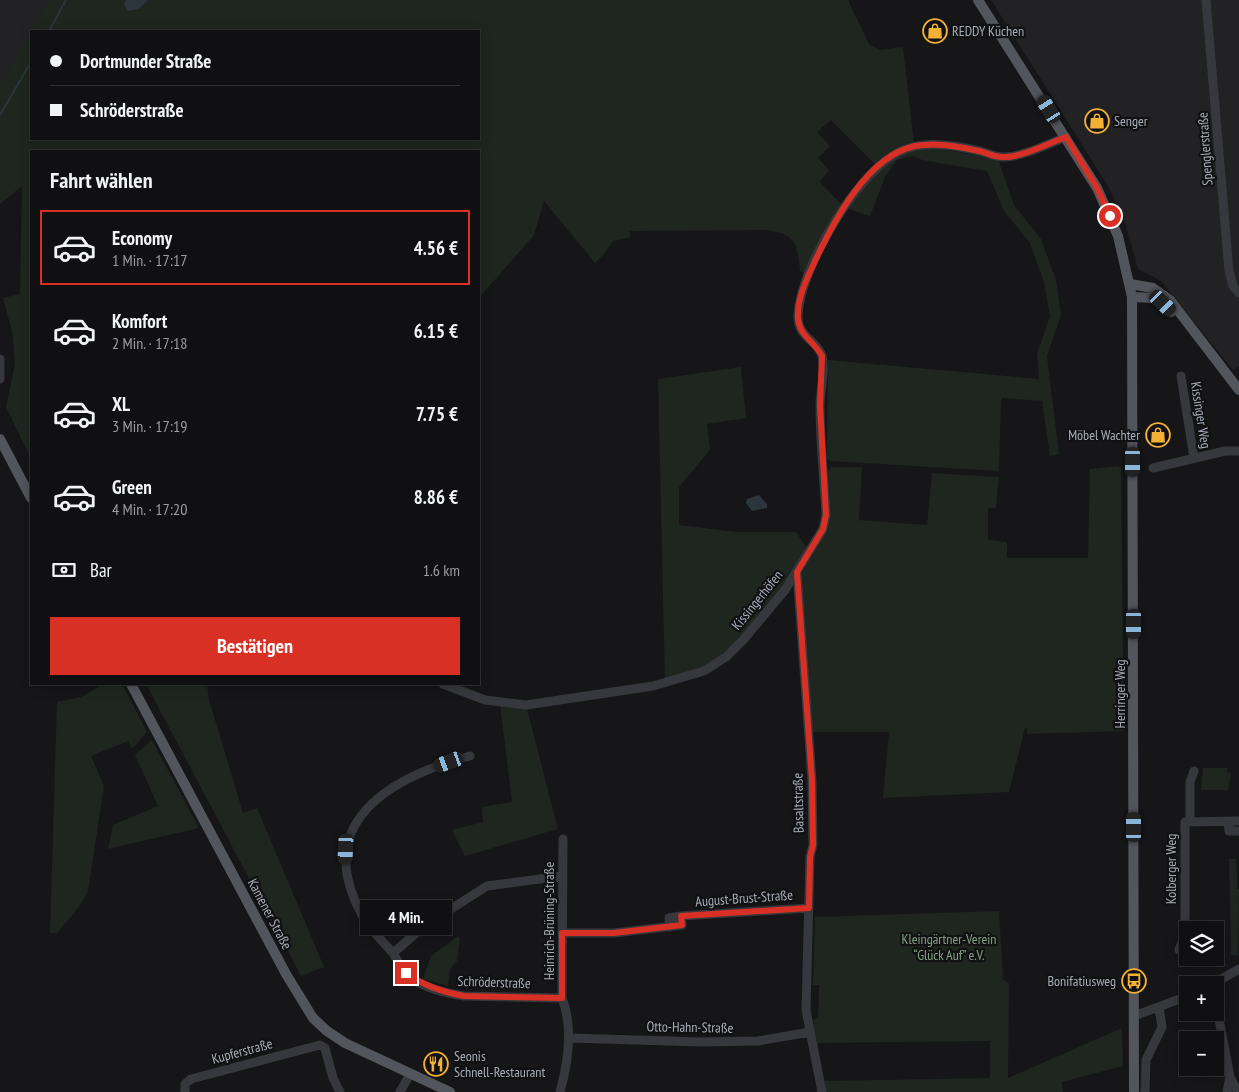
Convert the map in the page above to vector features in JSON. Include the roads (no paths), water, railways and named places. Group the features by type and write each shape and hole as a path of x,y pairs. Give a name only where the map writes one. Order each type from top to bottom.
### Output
{"main road":[{"name":"Herringer Weg","path":"978,0 1097,188 1110,216 1125,257 1132,297 1134,1092"},
{"path":"1130,284 1153,288 1170,300 1239,390"},
{"path":"1132,297 1154,298 1163,303 1239,398"},
{"path":"0,439 30,496"},
{"name":"Kamener Straße","path":"132,685 286,974 312,1018 345,1043 450,1092"}],"street":[{"name":"Spenglerstraße","path":"1206,0 1229,271 1233,286 1239,293"},
{"name":"Kissingerhöfen","path":"446,685 485,700 526,705 653,686 695,674 714,665 744,639 797,572 823,529 826,515 820,406 823,364 819,349 799,327 800,298 805,281 838,214 878,167 906,148 927,145 956,146 1005,157 1066,137"},
{"path":"0,359 0,379"},
{"name":"Kissinger Weg","path":"1181,376 1194,458"},
{"name":"Kissinger Weg","path":"1153,468 1225,451 1239,451"},
{"name":"Basaltstraße","path":"797,572 812,780 813,845 810,857 806,1010 822,1092"},
{"name":"Schröderstraße","path":"470,756 424,771 402,782 369,806 358,818 350,833 346,863 352,894 369,926 393,952 406,973 420,983 448,994 464,996 562,998"},
{"name":"Kolberger Weg","path":"1190,820 1190,782 1194,771"},
{"name":"Kolberger Weg","path":"1185,921 1184,822 1190,820 1239,821"},
{"path":"1228,821 1229,831 1239,831"},
{"name":"Heinrich-Brüning-Straße","path":"560,1092 569,1038 566,1007 562,998 563,839"},
{"path":"393,952 423,927 487,886 562,876"},
{"name":"August-Brust-Straße","path":"562,933 614,933 682,925 681,916 809,908"},
{"path":"1224,978 1239,969"},
{"path":"1134,1016 1179,1000"},
{"path":"1145,1092 1146,1060 1162,1027 1159,1008"},
{"path":"1219,1021 1230,1077 1238,1092"},
{"name":"Otto-Hahn-Straße","path":"569,1038 701,1042 749,1041 810,1032"},
{"name":"Kupferstraße","path":"185,1092 185,1084 191,1079 316,1045 325,1048 333,1078 340,1092"},
{"path":"400,1092 410,1074"},
{"path":"1227,1092 1230,1077"}],"waterway":[{"path":"50,30 66,0"},
{"path":"0,115 30,64"}],"place":[{"name":"REDDY Küchen","path":"935,31"},
{"name":"Senger","path":"1097,121"},
{"name":"Möbel Wachter","path":"1158,435"},
{"name":"Bonifatiusweg","path":"1134,981"},
{"name":"Seonis Schnell-Restaurant","path":"436,1064"}],"park label":[{"name":"Kleingärtner-Verein “Glück Auf” e.V.","path":"949,948"}]}
